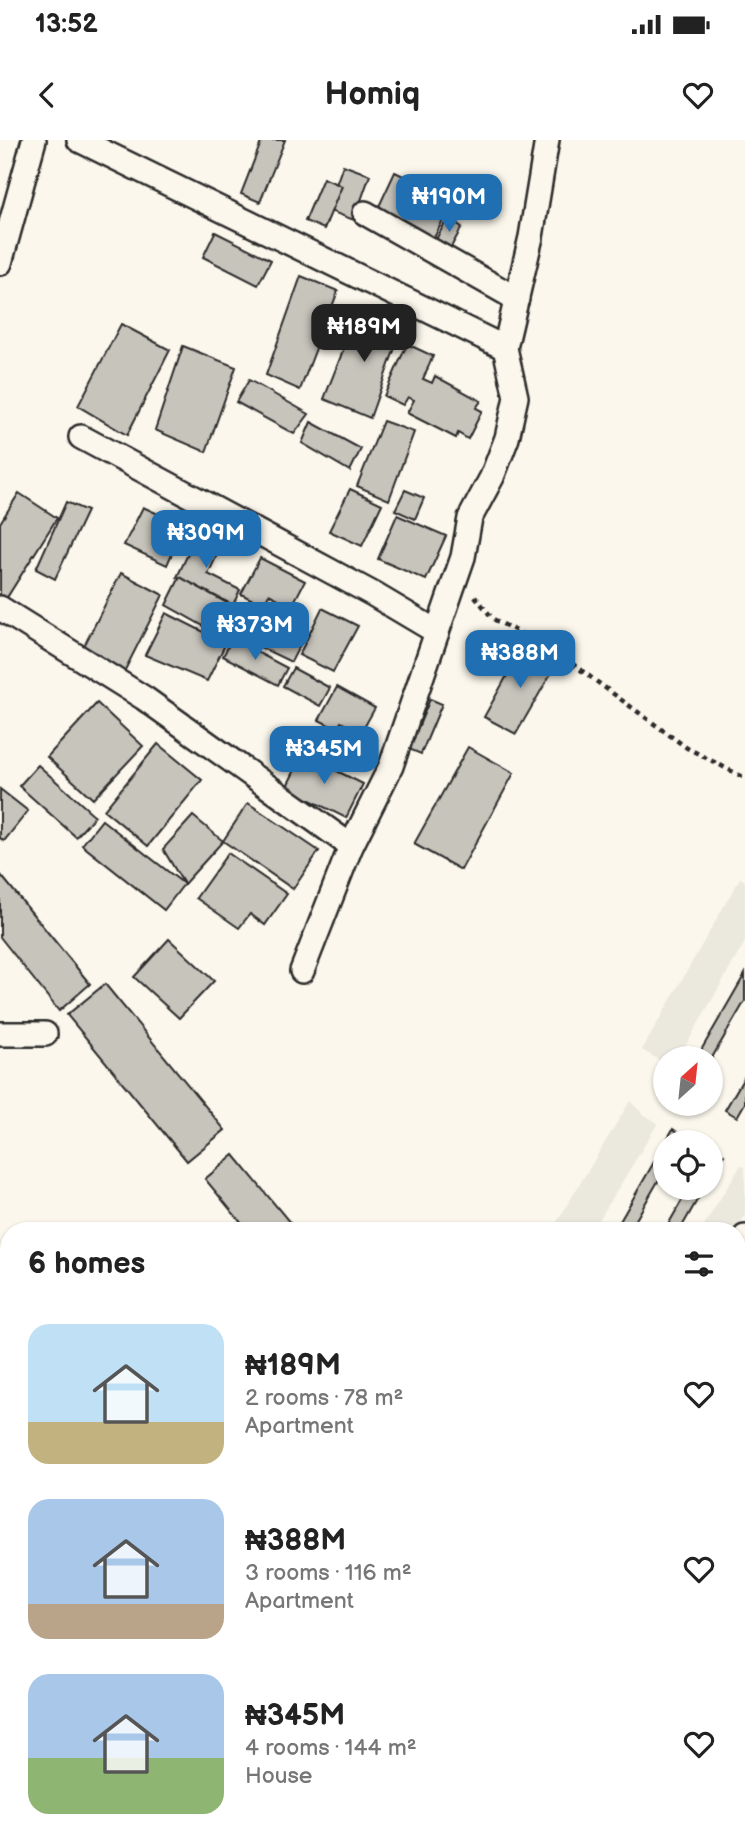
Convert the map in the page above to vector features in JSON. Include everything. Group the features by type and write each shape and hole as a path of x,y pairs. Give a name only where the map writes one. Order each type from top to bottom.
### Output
{"street":[{"path":"0,263 34,140"},
{"path":"79,140 505,348"},
{"path":"302,971 351,846 391,766 463,557 470,518 492,477 510,425 516,397 505,348 531,237 547,140"},
{"path":"365,213 517,299"},
{"path":"80,437 373,594 437,632"},
{"path":"0,608 144,698 351,846"},
{"path":"0,1034 45,1034"}],"path":[{"path":"457,573 493,619 555,651 687,748 745,778"}],"shaded area":[{"path":"740,878 745,881 745,942 685,1046 653,1046 653,1056 642,1050"},
{"path":"630,1101 643,1114 658,1123 598,1222 557,1222"},
{"path":"741,1165 745,1167 745,1215 741,1222 706,1222 719,1200 723,1200 723,1194"}],"building":[{"path":"262,140 285,140 260,202 241,194"},
{"path":"343,165 370,175 354,220 327,210"},
{"path":"395,172 453,200 431,244 374,217"},
{"path":"323,178 342,186 324,229 305,221"},
{"path":"448,218 462,227 450,249 435,241"},
{"path":"215,232 271,260 258,285 203,257"},
{"path":"301,276 338,291 300,390 266,375"},
{"path":"359,310 402,328 370,418 324,399"},
{"path":"121,324 170,350 127,435 78,406"},
{"path":"407,344 433,356 423,379 432,383 435,376 481,401 476,408 482,411 468,439 458,433 456,438 407,413 414,400 408,397 403,405 384,396"},
{"path":"183,346 236,367 206,452 155,430"},
{"path":"249,380 309,414 294,434 236,402"},
{"path":"383,421 414,432 389,500 357,486"},
{"path":"311,422 361,449 350,471 302,443"},
{"path":"350,489 382,504 362,546 329,531"},
{"path":"405,490 424,498 415,519 395,510"},
{"path":"19,493 57,518 6,599 0,595 0,523"},
{"path":"66,502 87,511 55,579 36,569"},
{"path":"143,507 184,526 167,565 124,545"},
{"path":"397,515 446,536 426,580 378,559"},
{"path":"198,533 222,545 208,574 240,590 233,605 177,577"},
{"path":"260,558 305,581 292,606 269,594 263,605 241,594"},
{"path":"121,573 163,595 124,672 82,650"},
{"path":"180,577 238,609 225,638 166,605"},
{"path":"322,608 358,626 333,672 299,655"},
{"path":"166,613 226,643 207,681 145,655"},
{"path":"267,627 285,636 288,631 303,639 291,662 258,646"},
{"path":"232,639 287,668 278,685 223,656"},
{"path":"524,645 557,663 516,734 484,717"},
{"path":"293,668 330,688 320,706 283,686"},
{"path":"337,687 375,708 361,733 341,722 337,729 319,720"},
{"path":"430,699 442,704 421,754 409,749"},
{"path":"97,703 143,746 93,799 47,757"},
{"path":"158,744 202,780 148,846 104,810"},
{"path":"468,747 514,773 461,870 414,844"},
{"path":"303,754 363,784 346,818 286,788"},
{"path":"38,765 95,816 76,837 19,786"},
{"path":"0,789 28,811 4,841 0,838"},
{"path":"248,803 319,851 293,889 223,841"},
{"path":"193,816 223,841 184,884 163,849"},
{"path":"102,820 184,884 164,910 82,845"},
{"path":"228,853 287,894 265,925 250,914 239,928 196,898"},
{"path":"0,874 90,984 59,1011 0,937"},
{"path":"169,939 214,981 179,1018 134,977"},
{"path":"745,974 745,1001 719,1046 703,1046"},
{"path":"105,984 225,1130 187,1161 67,1015"},
{"path":"745,1076 745,1103 737,1117 725,1110"},
{"path":"234,1155 289,1222 240,1222 205,1179"},
{"path":"653,1164 653,1190 635,1222 620,1222"},
{"path":"682,1200 697,1200 685,1222 670,1222"}]}
